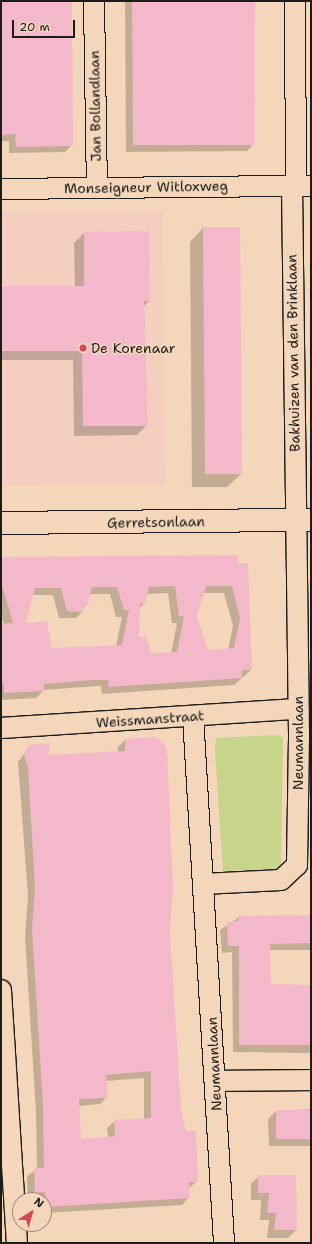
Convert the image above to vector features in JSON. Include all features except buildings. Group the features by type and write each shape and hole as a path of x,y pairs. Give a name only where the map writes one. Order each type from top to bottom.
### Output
{"street":[{"name":"Jan Bollandlaan","path":"94,1 97,188"},
{"name":"Bakhuizen van den Brinklaan","path":"295,1 303,51 300,186 303,520"},
{"name":"Monseigneur Witloxweg","path":"1,189 300,186"},
{"name":"Gerretsonlaan","path":"1,523 303,520"},
{"name":"Neumannlaan","path":"203,884 281,880 297,865 298,709 303,520"},
{"name":"Weissmanstraat","path":"1,728 298,709"},
{"name":"Neumannlaan","path":"193,716 224,1243"},
{"path":"1,990 17,1243"},
{"path":"215,1081 311,1080"}],"shaded area":[{"name":"De Korenaar","path":"163,211 165,485 1,486 1,212"}],"green space":[{"path":"275,735 283,737 281,869 223,871 215,751 216,738"}],"place":[{"name":"De Korenaar","path":"83,348"}]}
